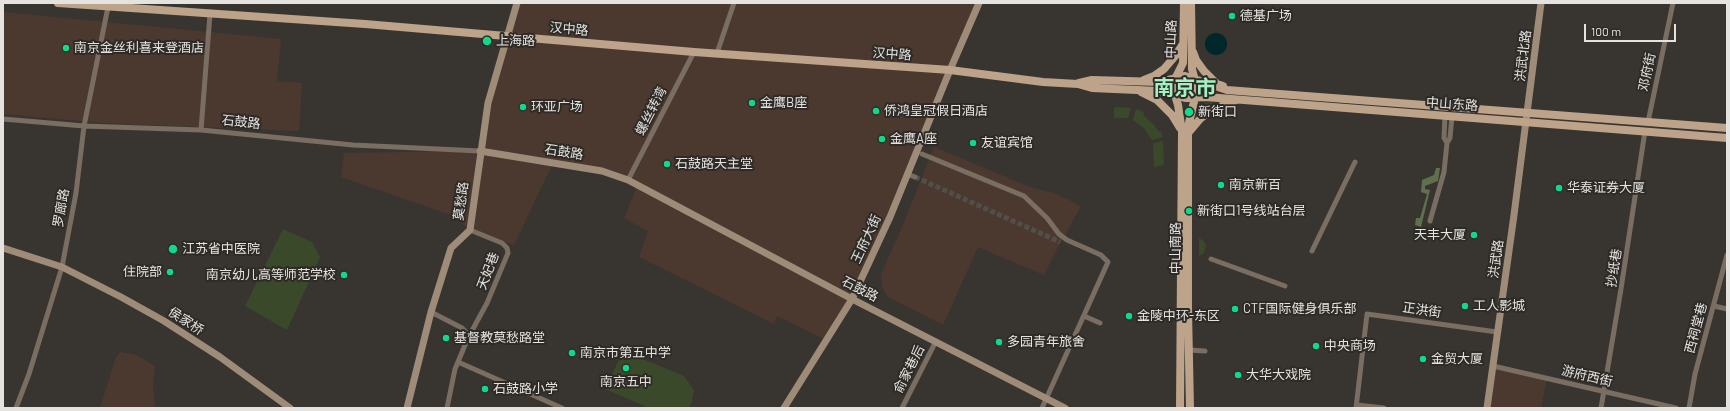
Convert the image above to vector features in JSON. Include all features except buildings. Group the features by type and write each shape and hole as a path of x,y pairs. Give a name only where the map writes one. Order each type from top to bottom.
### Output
{"main road":[{"name":"汉中路","path":"58,3 108,5 210,14 365,24 694,52 950,70 1043,82 1078,84 1092,80 1134,86 1176,96"},
{"name":"中山路","path":"1184,3 1187,43 1197,89"},
{"name":"中山路","path":"1176,96 1173,88 1175,79 1183,63 1187,43 1191,3"},
{"path":"1187,43 1204,71 1217,84 1239,95 1210,111 1185,132 1158,100 1134,86 1158,73 1187,43"},
{"name":"汉中路","path":"1134,86 1185,76"},
{"name":"中山东路","path":"1185,76 1239,95 1449,116 1727,138"},
{"name":"中山南路","path":"1180,408 1185,132 1197,89"},
{"name":"中山东路","path":"1176,96 1185,98 1239,95 1528,112 1727,128"},
{"name":"中山南路","path":"1176,96 1185,132 1190,408"}],"street":[{"path":"508,36 517,3"},
{"path":"717,53 734,3"},
{"name":"王府大街","path":"788,407 852,298 890,217 950,70 980,3"},
{"name":"洪武北路","path":"1528,112 1541,3"},
{"name":"邓府街","path":"1648,122 1673,3"},
{"name":"罗廊路","path":"16,408 30,374 62,267 76,193 84,126 108,5"},
{"path":"201,130 210,14"},
{"name":"莫愁路","path":"407,408 431,312 451,248 470,230 488,102 508,36"},
{"name":"螺丝转湾","path":"628,180 694,52"},
{"name":"洪武路","path":"1487,408 1528,112"},
{"path":"1430,220 1444,172 1447,143 1444,138 1449,116"},
{"name":"石鼓路","path":"3,119 84,126 201,130 353,145 480,151 602,171 628,180 1065,408"},
{"name":"抄纸巷","path":"1601,408 1622,289 1645,131"},
{"path":"922,154 1024,196 1047,218 1059,234 1067,240 1101,255 1108,262 1042,408"},
{"path":"1312,251 1355,162"},
{"path":"907,174 915,177"},
{"name":"天妃巷","path":"468,338 487,303 508,253 507,248 502,243 470,230"},
{"name":"侯家桥","path":"3,248 62,267 164,320 220,357 290,408"},
{"name":"西祠堂巷","path":"1688,408 1695,374 1727,254"},
{"path":"1211,259 1285,286"},
{"path":"1714,306 1727,309"},
{"path":"431,312 462,328 466,332 468,338 451,382 447,408"},
{"name":"正洪街","path":"1357,406 1367,314 1497,332"},
{"path":"1084,316 1100,323"},
{"name":"俞家巷后","path":"902,408 936,341"},
{"path":"1189,350 1204,350"},
{"path":"458,362 562,408"},
{"name":"游府西街","path":"1492,366 1676,408"},
{"path":"1357,406 1384,408"}],"shaded area":[{"path":"516,3 979,3 852,299 826,340 777,316 774,324 639,257 648,231 624,218 638,185 628,180 553,163 514,245 470,230 451,215 341,177 344,153 480,151"},
{"path":"3,12 281,39 277,81 302,83 299,131 103,123 3,114"},
{"path":"934,147 1030,187 1057,194 1081,206 1044,275 978,247 943,325 888,297 882,287 881,274 903,225"},
{"path":"121,352 136,355 155,366 153,385 155,408 100,408 116,357"},
{"path":"1493,366 1547,378 1541,408 1487,408"}],"green space":[{"path":"1212,101 1213,103 1200,114 1201,105"},
{"path":"1114,107 1131,108 1128,118 1114,118"},
{"path":"1136,109 1144,112 1143,115 1159,132 1161,132 1163,137 1152,140 1144,128 1133,120"},
{"path":"1163,141 1164,165 1154,167 1153,143"},
{"path":"1436,168 1440,168 1438,181 1425,186 1425,189 1430,190 1421,227 1415,225 1416,218 1420,218 1427,194 1421,192 1422,180 1434,175"},
{"path":"283,229 312,242 320,257 287,330 245,306"},
{"path":"1199,238 1204,241 1206,246 1204,253 1199,256"},
{"path":"623,351 684,376 694,390 689,408 649,408 605,389"}],"water":[{"path":"1216,33 1224,36 1227,44 1224,52 1216,55 1208,52 1205,44 1208,36"}],"tunnel":[{"path":"915,177 1060,242"}],"place":[{"name":"德基广场","path":"1232,16"},
{"name":"上海路","path":"487,41"},
{"name":"南京金丝利喜来登酒店","path":"66,48"},
{"name":"金鹰B座","path":"752,103"},
{"name":"环亚广场","path":"523,107"},
{"name":"侨鸿皇冠假日酒店","path":"876,111"},
{"name":"新街口","path":"1189,112"},
{"name":"金鹰A座","path":"882,139"},
{"name":"友谊宾馆","path":"973,143"},
{"name":"石鼓路天主堂","path":"667,164"},
{"name":"南京新百","path":"1221,185"},
{"name":"华泰证券大厦","path":"1559,188"},
{"name":"新街口1号线站台层","path":"1189,211"},
{"name":"天丰大厦","path":"1474,235"},
{"name":"江苏省中医院","path":"173,249"},
{"name":"住院部","path":"170,272"},
{"name":"南京幼儿高等师范学校","path":"344,275"},
{"name":"工人影城","path":"1465,306"},
{"name":"CTF国际健身俱乐部","path":"1235,309"},
{"name":"金陵中环-东区","path":"1129,316"},
{"name":"基督教莫愁路堂","path":"446,338"},
{"name":"多园青年旅舍","path":"999,342"},
{"name":"中央商场","path":"1316,346"},
{"name":"南京市第五中学","path":"572,353"},
{"name":"金贸大厦","path":"1423,359"},
{"name":"南京五中","path":"626,368"},
{"name":"大华大戏院","path":"1238,375"},
{"name":"石鼓路小学","path":"485,389"}],"district":[{"name":"南京市","path":"1185,88"}]}
